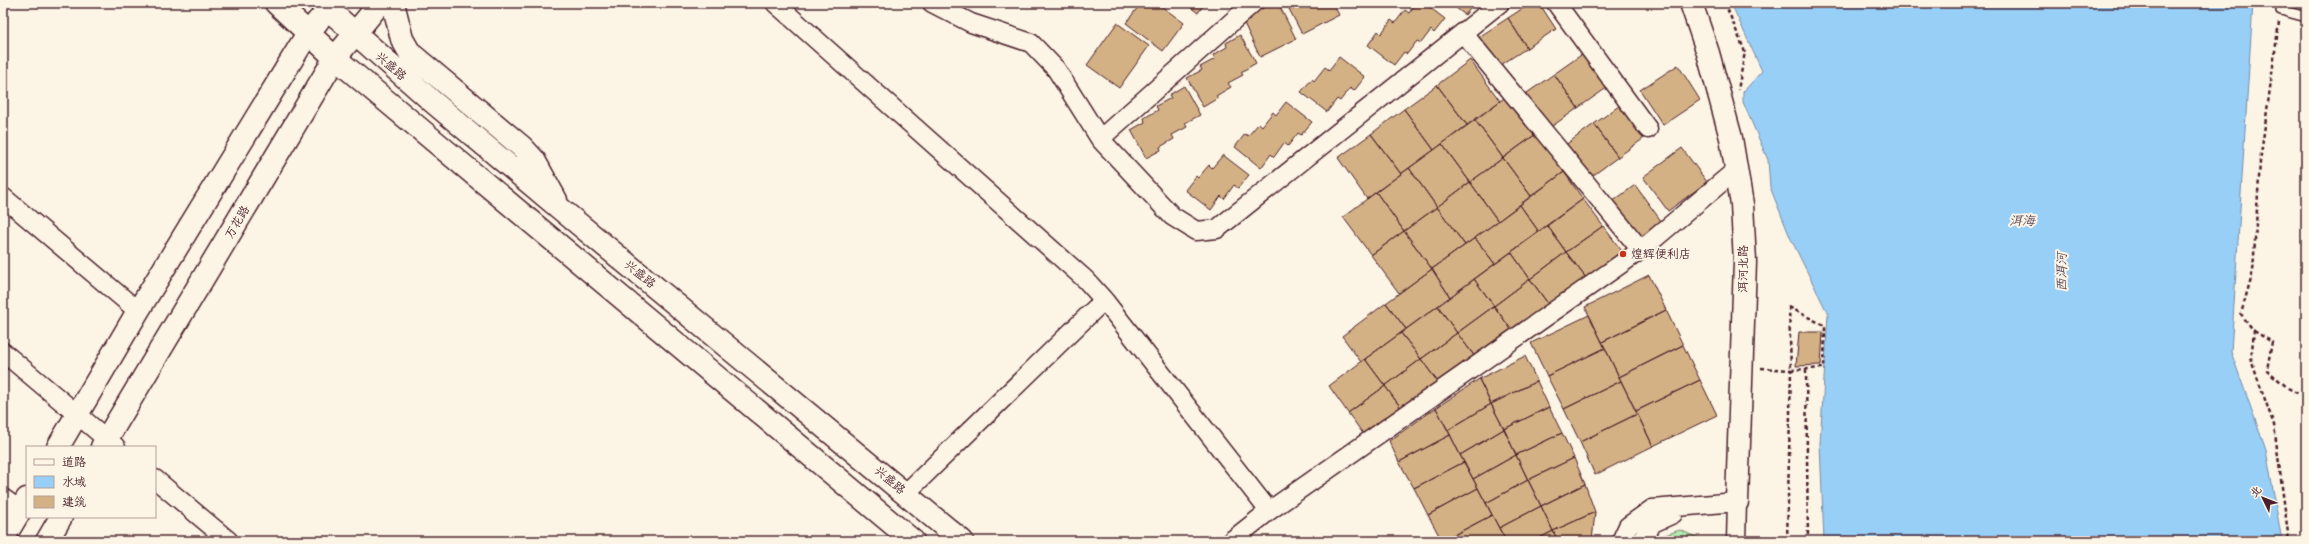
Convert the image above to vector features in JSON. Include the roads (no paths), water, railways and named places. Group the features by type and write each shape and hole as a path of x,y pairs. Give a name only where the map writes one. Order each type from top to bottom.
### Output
{"street":[{"path":"276,3 335,58 913,541"},
{"name":"万花路","path":"109,444 335,58 380,3"},
{"path":"394,3 402,39 410,53 522,147 534,160 563,211"},
{"path":"775,3 1086,280 1104,300 1269,511"},
{"path":"932,3 971,23 1030,43 1056,69 1100,139 1172,216 1196,231 1217,229 1500,3"},
{"path":"1100,139 1253,3"},
{"path":"1556,3 1648,129"},
{"name":"洱河北路","path":"1692,3 1708,53 1731,138 1742,204 1745,262 1736,541"},
{"path":"59,446 138,311 308,33 328,5"},
{"name":"兴盛路","path":"328,5 354,33 563,211 962,541"},
{"path":"1462,33 1641,250"},
{"path":"1231,541 1269,511 1641,250 1736,170"},
{"path":"3,197 138,311"},
{"path":"905,494 1104,300"},
{"path":"3,352 77,414 109,444"},
{"path":"156,480 229,541"},
{"path":"3,539 17,502"},
{"path":"1621,541 1628,526 1652,510 1692,505 1737,502"},
{"path":"1641,541 1653,523 1692,505"},
{"path":"47,541 60,518"}],"lane":[{"path":"2281,6 2306,17"}],"water":[{"name":"洱海","path":"1731,3 2253,3 2231,352 2266,450 2282,541 1824,541 1820,444 1828,314 1790,237 1770,187 1768,160 1743,102 1743,92 1762,71"}],"place":[{"name":"煌辉便利店","path":"1623,254"}],"water label":[{"name":"西洱河","path":"2061,272"}]}
